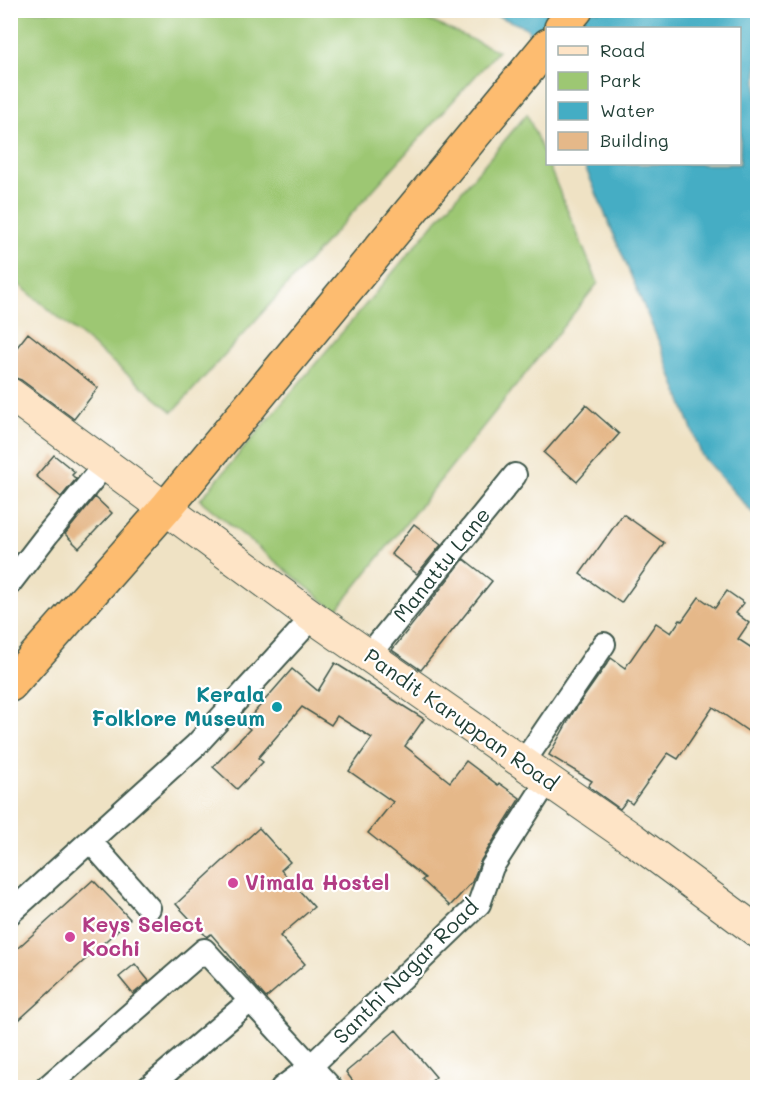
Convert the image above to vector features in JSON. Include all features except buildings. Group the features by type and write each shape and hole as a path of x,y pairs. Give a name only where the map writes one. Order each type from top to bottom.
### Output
{"highway":[{"path":"562,27 576,10"},
{"path":"10,685 166,508 546,47"}],"main road":[{"name":"Pandit Karuppan Road","path":"10,394 313,617 634,840 758,932"}],"street":[{"path":"10,583 106,463"},
{"name":"Manattu Lane","path":"369,655 515,475"},
{"path":"10,913 196,745 313,617"},
{"name":"Santhi Nagar Road","path":"282,1088 310,1067 479,904 492,867 536,772 604,644"},
{"path":"90,841 149,908"},
{"path":"46,1088 204,950 331,1088"},
{"path":"148,1088 250,1001"}],"green space":[{"path":"10,11 408,11 498,51 173,412 11,278"},
{"path":"527,114 546,159 546,165 548,165 598,283 336,611 200,500"}],"water":[{"path":"485,11 757,11 757,518 702,456 661,347 584,165 741,165 741,27 546,27 546,74 527,28"}],"place":[{"name":"Kerala Folklore Museum","path":"277,707"},
{"name":"Vimala Hostel","path":"233,883"},
{"name":"Keys Select Kochi","path":"70,937"}]}
